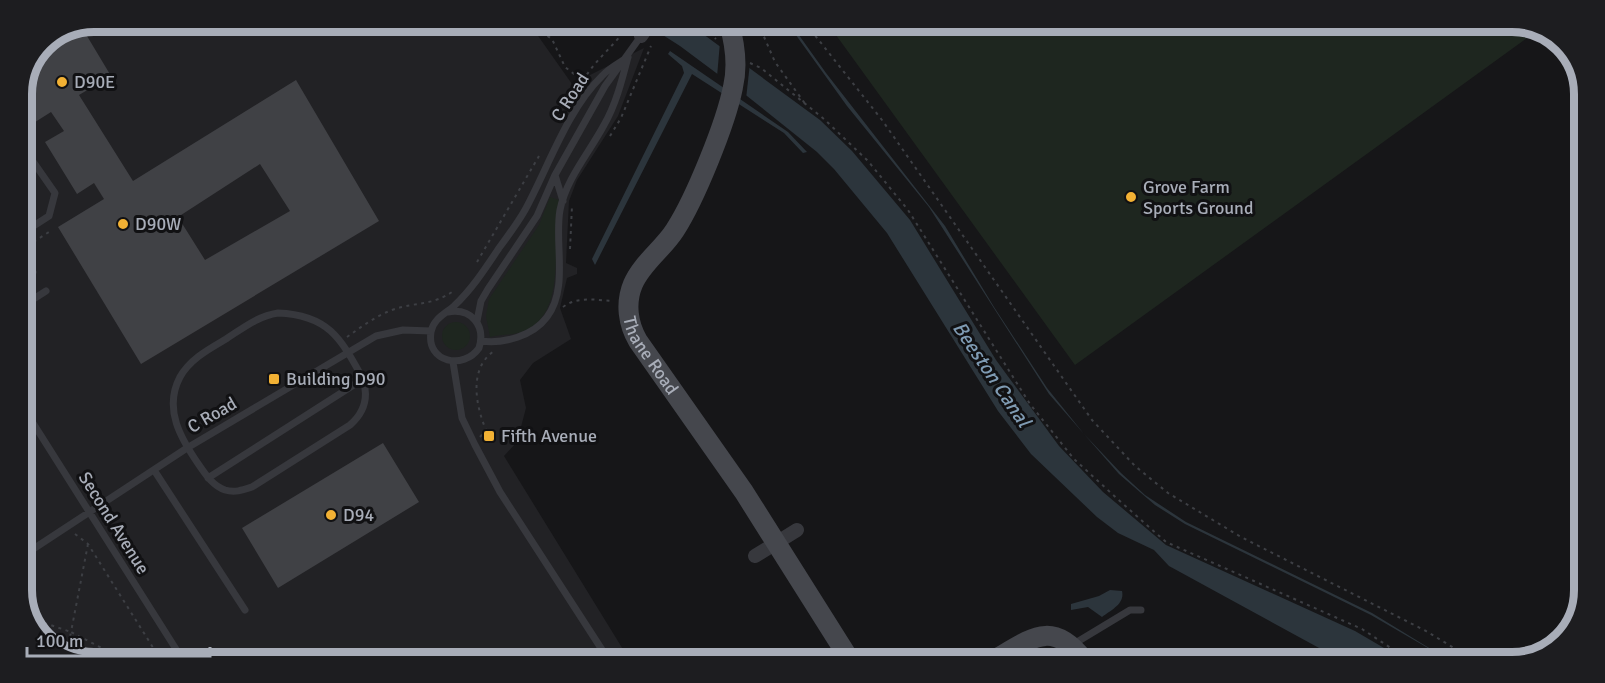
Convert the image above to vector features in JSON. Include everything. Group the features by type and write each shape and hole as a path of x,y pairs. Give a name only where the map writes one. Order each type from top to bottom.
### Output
{"street":[{"path":"645,42 648,32"},
{"name":"Thane Road","path":"727,32 735,51 735,74 726,112 684,215 666,243 633,284 628,314 638,341 776,543 845,652"},
{"path":"755,556 797,530"},
{"path":"1010,652 1043,635 1058,636 1072,645 1078,652"}],"lane":[{"name":"C Road","path":"32,550 187,448 384,333 403,330 431,331 437,319 448,312 477,282 525,210 540,176 584,99 603,74 645,42"},
{"name":"C Road","path":"477,321 481,301 537,216 555,175 605,86 628,57"},
{"name":"C Road","path":"482,341 491,342 523,335 537,328 549,316 557,292 560,217 563,201 576,172 606,123 628,57"},
{"path":"32,160 55,193 49,216 32,227"},
{"name":"C Road","path":"555,175 563,201"},
{"path":"32,300 46,291"},
{"path":"431,331 430,340 437,355 453,362 475,355 482,341 477,321 464,312 448,312"},
{"path":"278,313 311,318 329,327 349,353 366,387 362,413 350,425 244,490 227,491 208,478 187,448 175,422 175,392 181,375 200,355 259,318 278,313"},
{"path":"453,362 462,418 475,444 500,492 603,652"},
{"path":"208,478 363,380"},
{"name":"Second Avenue","path":"32,421 178,652"},
{"path":"154,470 245,610"},
{"path":"1072,645 1130,610 1141,610"}],"path":[{"path":"542,32 552,39 565,67 583,81 595,63 624,32"},
{"path":"762,32 776,62 808,107"},
{"path":"812,32 882,120 1092,420 1135,466 1168,493 1241,537 1426,631 1461,652"},
{"path":"608,139 618,124 645,42"},
{"path":"746,60 761,68 837,131 868,161 908,210 1030,404 1074,459 1122,503 1166,542 1362,629 1397,652"},
{"path":"836,126 837,131"},
{"path":"473,270 483,248 542,152"},
{"path":"569,254 572,202"},
{"path":"32,243 52,230"},
{"path":"341,340 383,314 402,307 436,302 460,285"},
{"path":"565,305 566,296"},
{"path":"560,310 565,305 581,299 617,301"},
{"path":"475,444 486,430 475,398 479,372 488,355 500,348"},
{"path":"71,534 80,536 88,544 156,652"},
{"path":"68,646 88,544"},
{"path":"41,622 71,632 109,652"}],"shaded area":[{"path":"94,32 534,32 572,84 644,48 618,116 577,180 569,201 566,263 577,268 577,274 567,278 560,308 571,339 533,363 520,380 526,408 517,442 504,456 625,652 94,652 70,647 53,636 38,617 32,594 32,89 38,66 44,56 62,40 81,33"},
{"name":"Grove Farm Sports Ground","path":"834,32 1512,32 1531,35 1075,365"},
{"path":"550,197 559,200 555,276 546,312 535,325 518,333 490,337 486,316 489,299 539,225"},
{"path":"456,322 466,326 470,336 466,346 456,350 446,346 442,336 446,326"}],"water":[{"name":"Beeston Canal","path":"658,32 700,32 820,120 852,151 910,220 996,360 1059,446 1103,492 1166,545 1355,631 1391,652 1327,652 1169,566 1154,550 1118,533 1097,517 1031,454 998,411 887,233 834,169 817,152 747,96"},
{"path":"794,32 797,32 945,226 1047,388 1084,434 1049,394 929,207 847,106"},
{"path":"670,51 788,132 807,152 803,153 784,133 692,74 595,265 592,259 684,73 682,66 668,54"},
{"path":"1084,434 1145,495 1186,522 1372,613 1436,652 1371,615 1185,524 1155,505 1119,474"},
{"path":"1110,590 1122,591 1121,600 1102,617 1088,607 1071,610 1071,604 1099,596"}],"pier":[{"path":"720,42 750,63 746,99 717,77"}],"building":[{"name":"D90W","path":"85,33 111,76 79,95 133,181 296,80 379,221 141,364 58,227 104,199 94,183 77,194 45,142 64,131 51,112 32,124 32,89 38,66 44,56 62,40","holes":["260,164 290,211 205,260 178,217"]},
{"name":"D94","path":"383,443 419,502 278,588 242,528"}],"place":[{"name":"D90E","path":"62,82"},
{"name":"Grove Farm Sports Ground","path":"1131,197"},
{"name":"D90W","path":"123,224"},
{"name":"Building D90","path":"274,379"},
{"name":"Fifth Avenue","path":"489,436"},
{"name":"D94","path":"331,515"}]}
